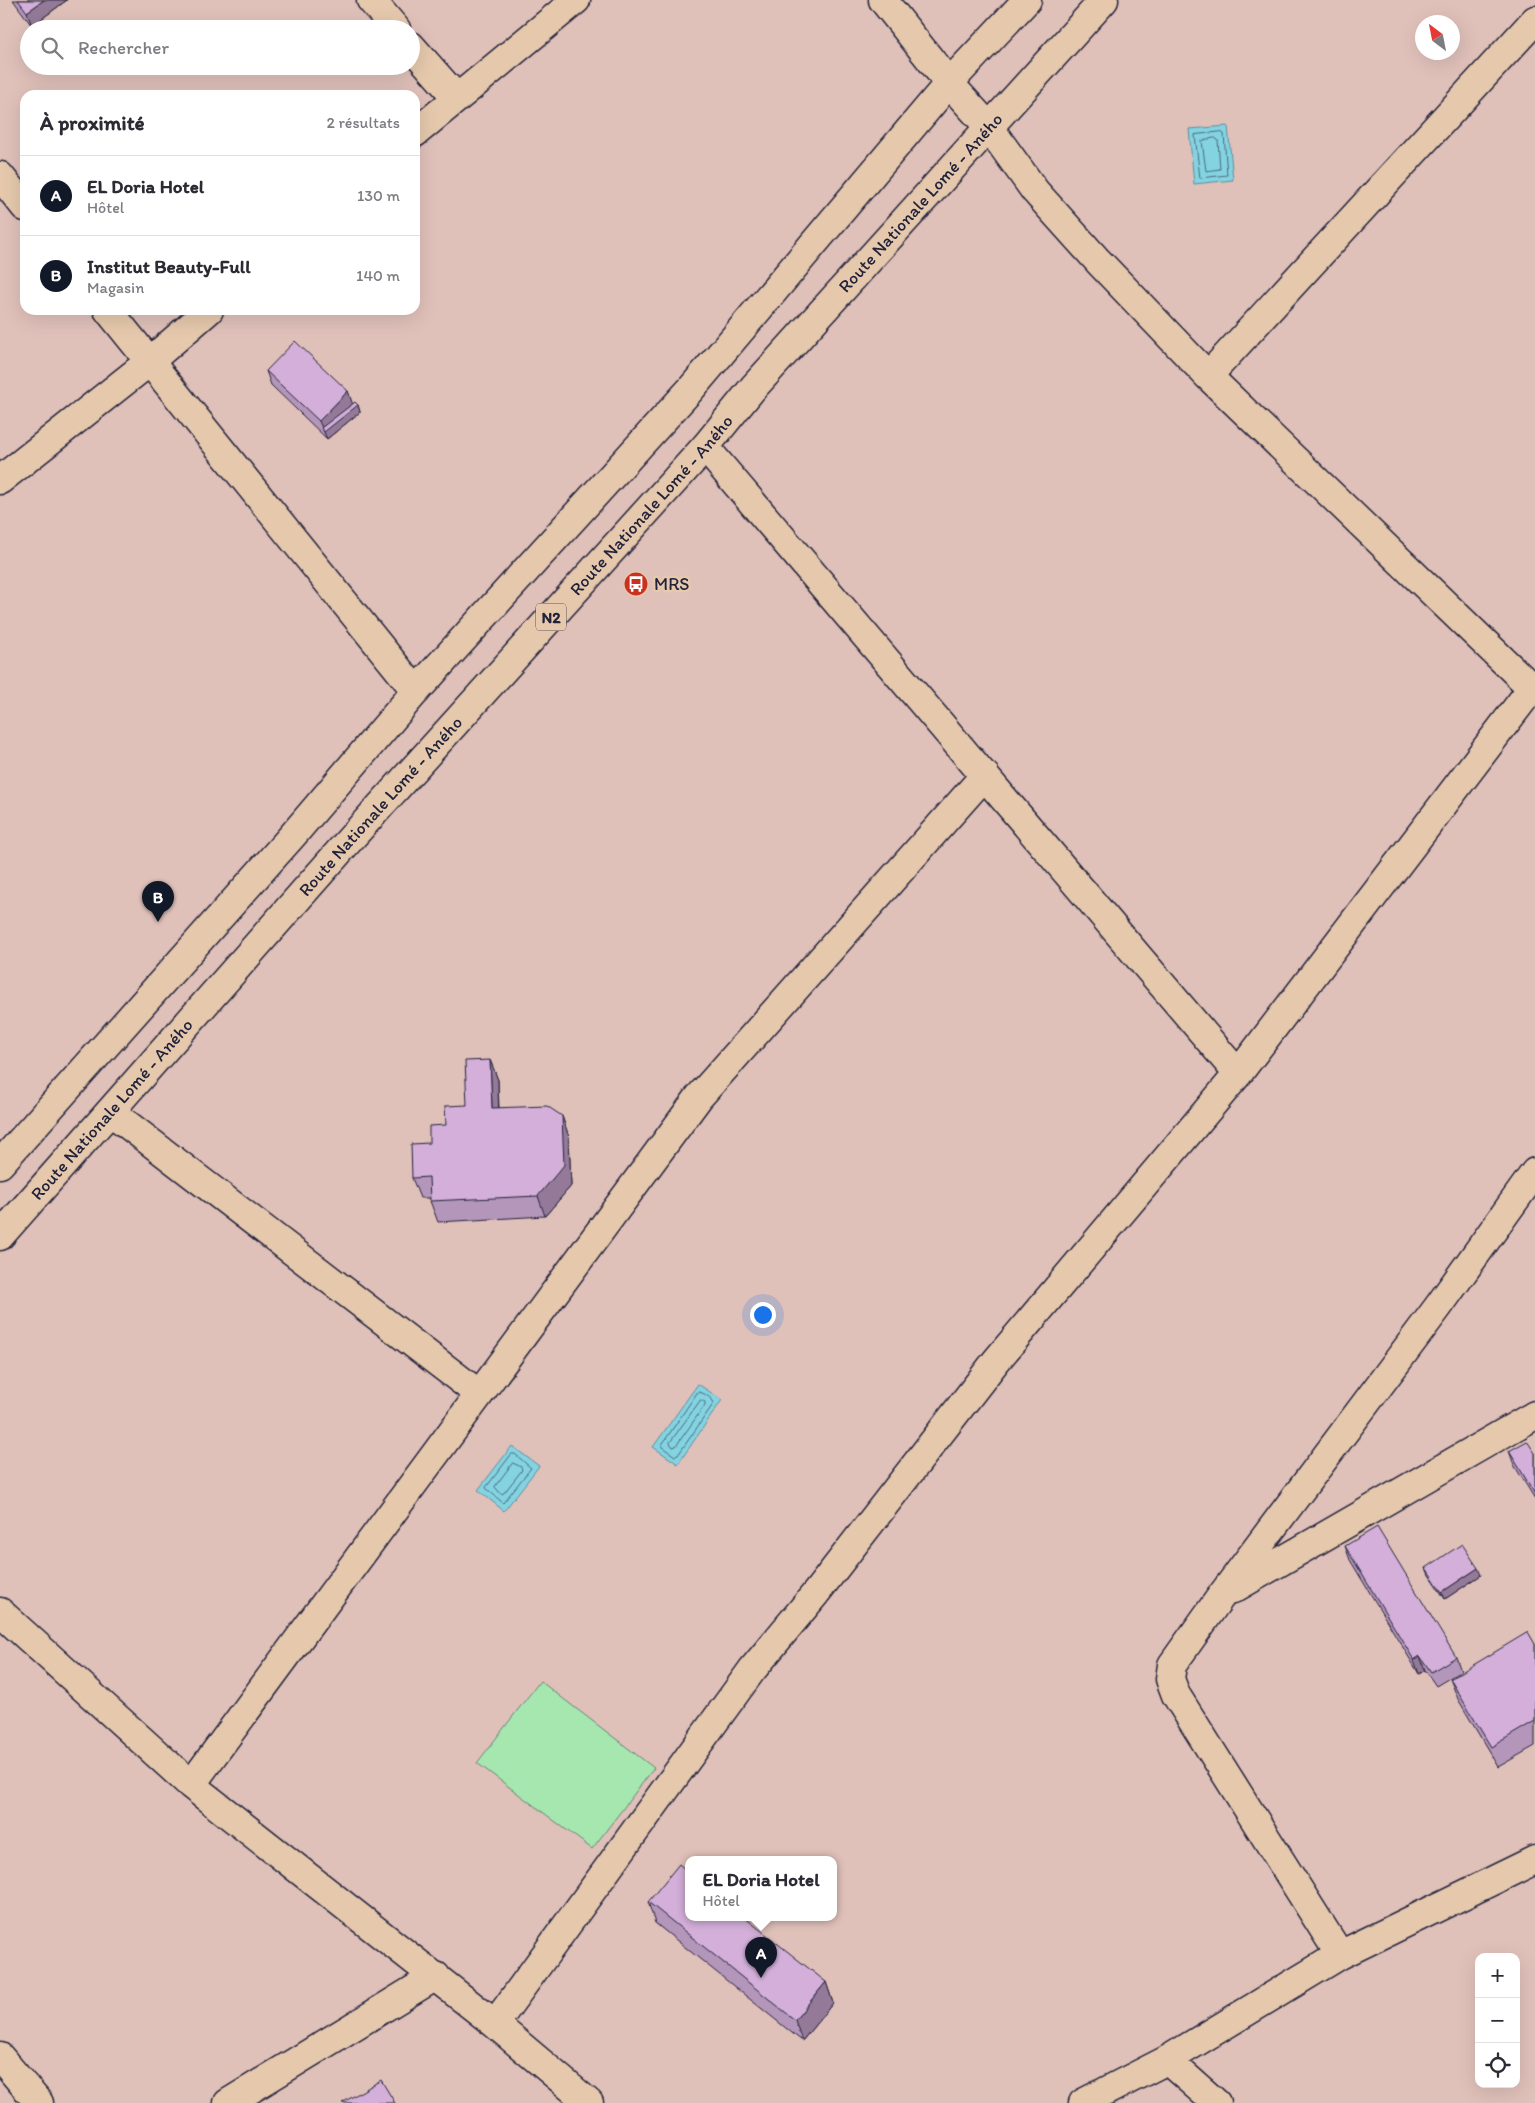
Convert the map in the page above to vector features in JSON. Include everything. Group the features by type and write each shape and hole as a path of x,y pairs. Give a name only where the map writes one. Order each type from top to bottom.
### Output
{"main road":[{"path":"371,0 388,20"},
{"path":"420,129 576,0"},
{"path":"495,2024 752,1670 816,1593 996,1361 1238,1074 1534,688 1208,376 1035,191 989,127 949,83 883,0"},
{"path":"0,1164 293,835 416,691 691,389 949,83 1027,0"},
{"name":"Route Nationale Lomé - Aného","path":"0,1236 353,836 705,446 752,388 1104,0"},
{"path":"1208,376 1535,20"},
{"path":"420,56 456,98"},
{"path":"0,176 20,201"},
{"path":"112,315 416,691"},
{"path":"0,480 149,362 203,315"},
{"path":"705,446 1238,1074"},
{"path":"192,1784 699,1097 985,775"},
{"path":"111,1112 479,1394"},
{"path":"1340,1955 1176,1695 1170,1680 1172,1665 1222,1595 1438,1307 1535,1172"},
{"path":"1222,1595 1535,1415"},
{"path":"0,1612 192,1784 436,1976 589,2103"},
{"path":"1084,2103 1168,2060 1340,1955 1535,1860"},
{"path":"228,2103 436,1976"},
{"path":"0,2057 39,2103"},
{"path":"1168,2060 1216,2103"}],"green space":[{"path":"540,1681 654,1768 592,1849 477,1763"}],"water":[{"path":"1228,126 1233,180 1194,184 1189,129"},
{"path":"698,1384 722,1400 678,1464 653,1447"},
{"path":"512,1446 539,1466 504,1511 478,1490"}],"building":[{"path":"18,0 44,0 27,12"},
{"path":"295,341 348,391 319,421 266,371"},
{"path":"355,402 358,405 324,432 321,428"},
{"path":"490,1060 492,1108 547,1106 562,1116 564,1165 538,1196 430,1201 429,1177 412,1178 411,1144 429,1143 429,1126 446,1125 445,1106 467,1105 465,1061"},
{"path":"1527,1441 1535,1453 1535,1494 1509,1451"},
{"path":"1377,1527 1456,1657 1431,1672 1420,1656 1414,1660 1345,1546"},
{"path":"1462,1544 1478,1568 1442,1592 1426,1568"},
{"path":"1528,1632 1535,1644 1535,1721 1491,1747 1450,1679"},
{"path":"679,1864 685,1869 685,1921 749,1921 826,1982 795,2020 648,1902"},
{"path":"381,2080 395,2103 342,2103"}],"place":[{"name":"MRS","path":"636,584"},
{"name":"Institut Beauty-Full","path":"158,922"},
{"name":"EL Doria Hotel","path":"761,1978"}]}
